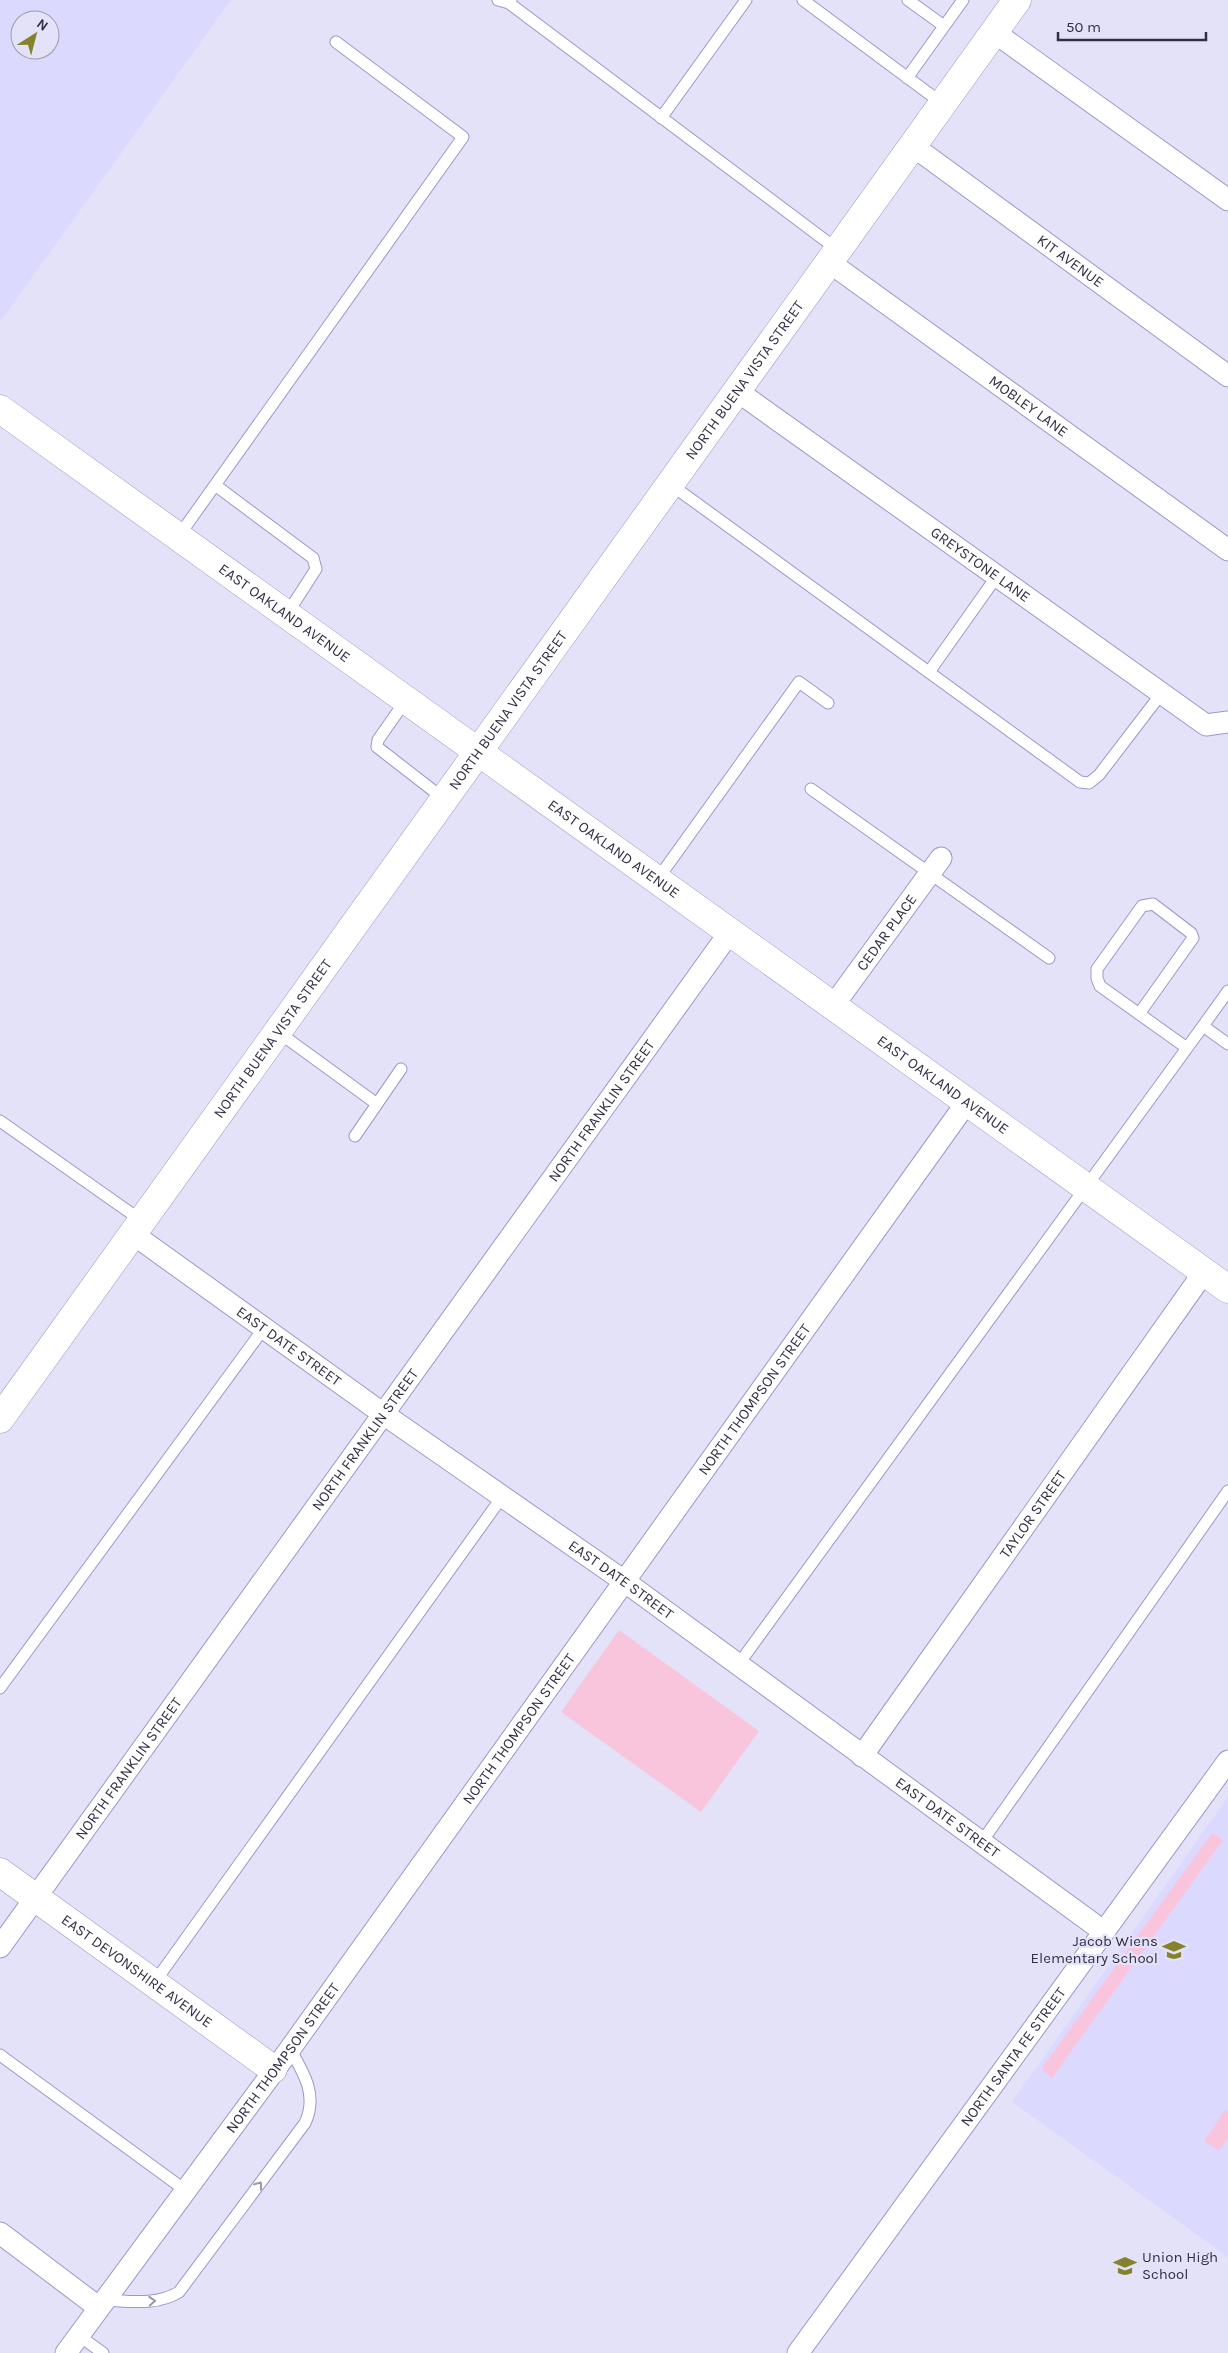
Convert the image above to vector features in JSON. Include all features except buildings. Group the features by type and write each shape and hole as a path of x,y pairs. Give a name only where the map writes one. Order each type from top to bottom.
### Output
{"street":[{"name":"NORTH BUENA VISTA STREET","path":"0,1419 943,104 994,32 1009,3"},
{"path":"994,32 1228,200"},
{"name":"KIT AVENUE","path":"913,146 1228,376"},
{"name":"MOBLEY LANE","path":"834,256 1228,550"},
{"name":"GREYSTONE LANE","path":"737,391 1206,725 1228,722"},
{"name":"EAST OAKLAND AVENUE","path":"0,409 1228,1289"},
{"name":"CEDAR PLACE","path":"833,1006 936,865"},
{"name":"NORTH FRANKLIN STREET","path":"0,1947 382,1413 730,932"},
{"name":"NORTH THOMPSON STREET","path":"66,2353 282,2059 967,1102"},
{"name":"EAST DATE STREET","path":"137,1227 264,1328 382,1413 624,1581 1103,1931"},
{"name":"TAYLOR STREET","path":"862,1756 1204,1272"},
{"name":"NORTH SANTA FE STREET","path":"798,2353 1228,1761"},
{"name":"EAST DEVONSHIRE AVENUE","path":"0,1872 154,1983 282,2059"},
{"path":"0,2232 101,2304"}],"lane":[{"path":"661,118 746,0"},
{"path":"803,0 943,104"},
{"path":"908,0 944,26"},
{"path":"907,78 963,0"},
{"path":"506,1 661,118 834,256"},
{"path":"178,537 463,137 336,42"},
{"path":"670,484 1080,782 1089,783 1100,775 1161,694"},
{"path":"214,485 313,558 316,569 287,614"},
{"path":"929,672 997,576"},
{"path":"657,880 799,682 828,703"},
{"path":"406,700 378,740 377,747 444,800"},
{"path":"811,789 936,865 1050,958"},
{"path":"1139,1014 1193,938 1191,933 1153,904 1142,906 1098,969 1096,978 1100,986 1139,1014 1187,1048"},
{"path":"738,1665 1228,991"},
{"path":"1203,1026 1228,1044"},
{"path":"278,1032 377,1104"},
{"path":"355,1136 401,1069"},
{"path":"0,1121 137,1227"},
{"path":"0,1688 264,1328"},
{"path":"981,1843 1228,1491"},
{"path":"154,1983 502,1497"},
{"path":"0,2055 185,2190"},
{"path":"101,2304 154,2302 169,2298 179,2292 305,2123 312,2101 305,2074 282,2059"},
{"path":"78,2335 103,2353"}],"shaded area":[{"path":"0,0 231,0 0,322"},
{"path":"619,1630 759,1731 701,1812 561,1712"},
{"name":"Jacob Wiens Elementary School","path":"1228,1797 1228,2257 1012,2102"},
{"path":"1212,1833 1223,1840 1052,2078 1042,2070 1044,2065"},
{"path":"1225,2110 1228,2112 1228,2138 1219,2151 1204,2141"}],"place":[{"name":"Jacob Wiens Elementary School","path":"1174,1950"},
{"name":"Union High School","path":"1125,2266"}]}
